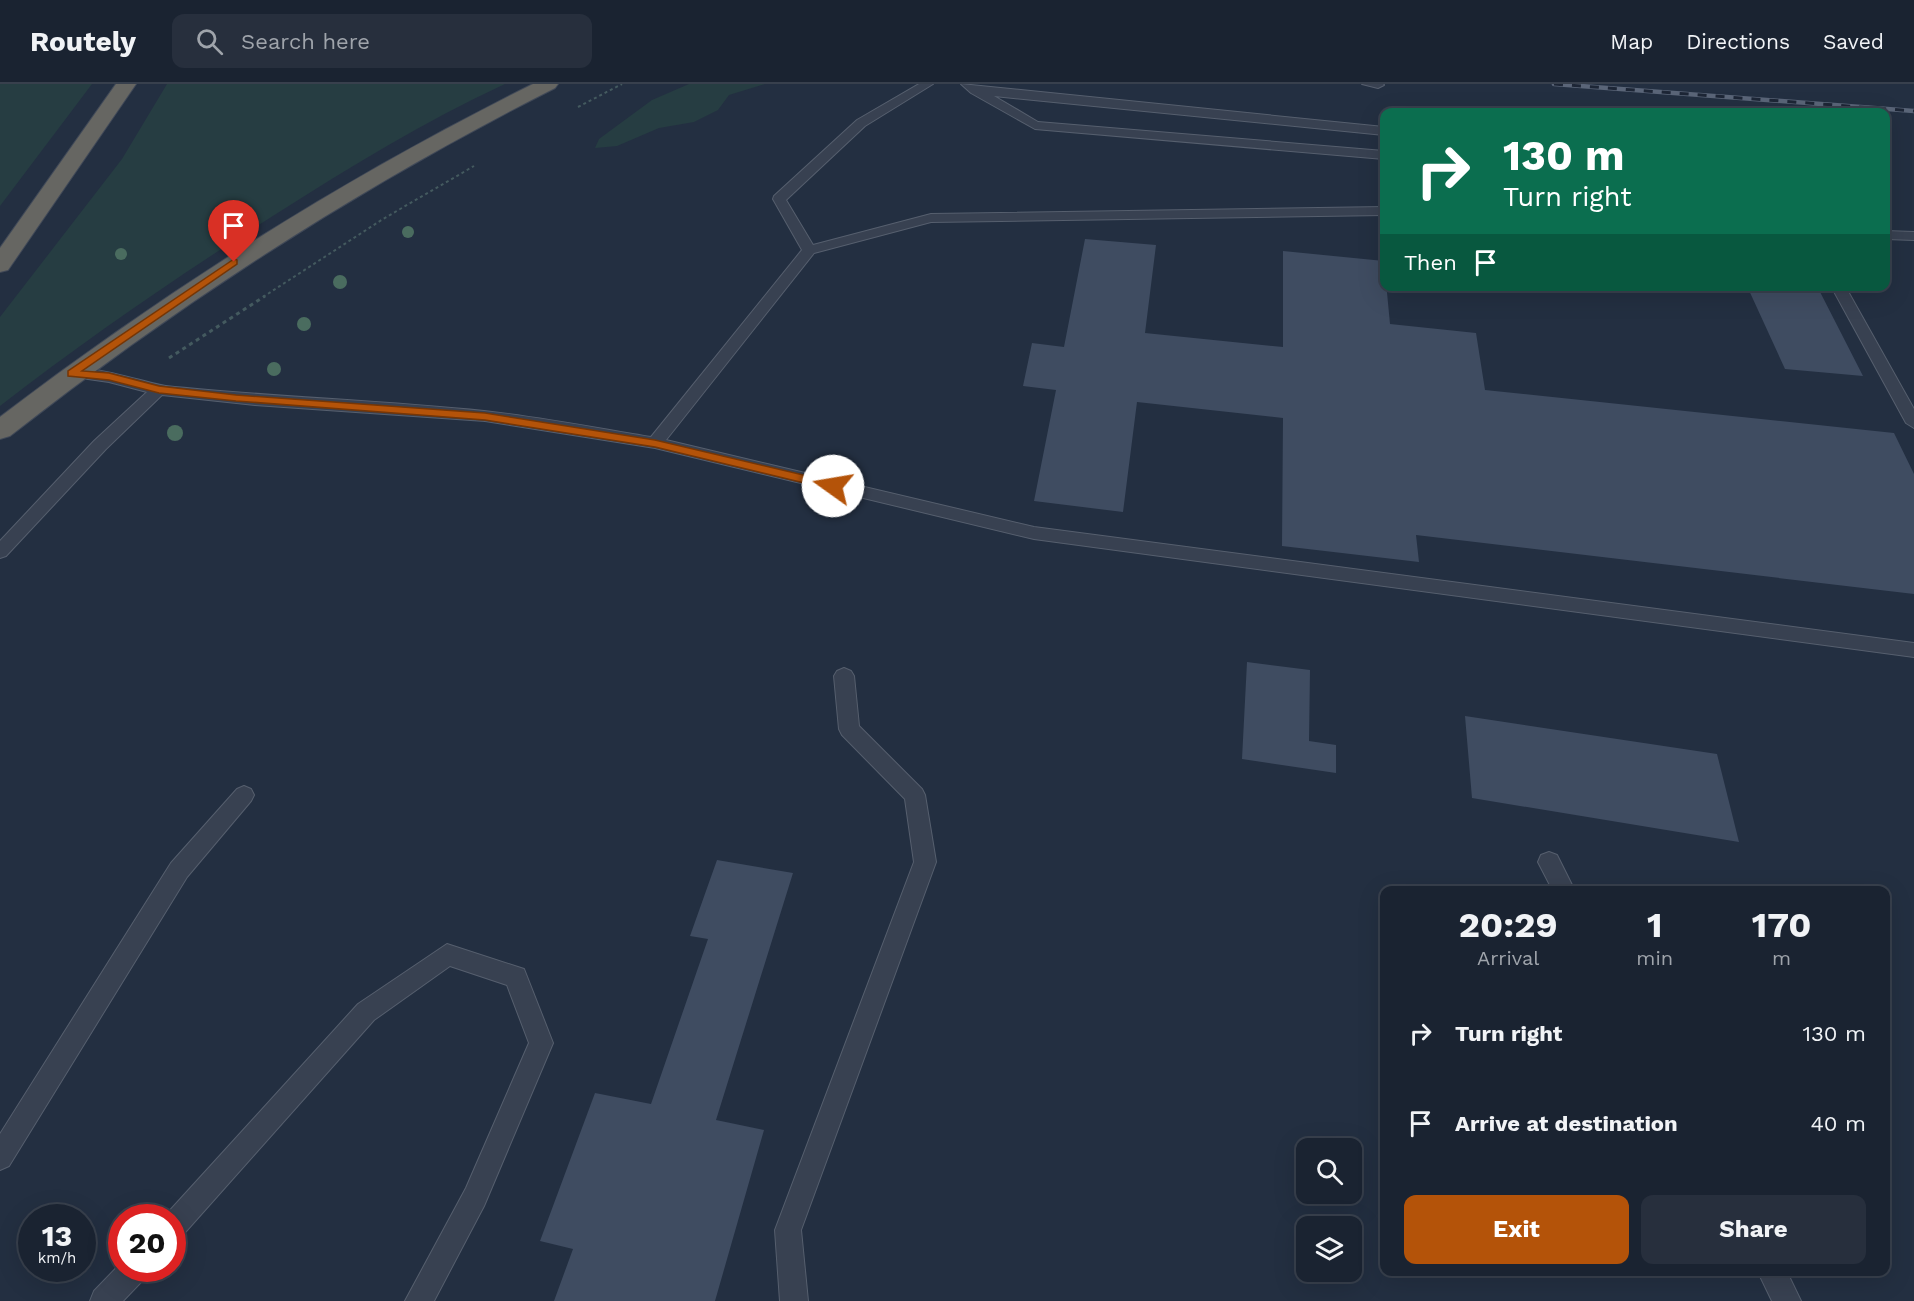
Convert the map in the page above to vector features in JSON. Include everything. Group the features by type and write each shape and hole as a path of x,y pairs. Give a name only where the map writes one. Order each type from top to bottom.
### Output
{"highway":[{"path":"0,265 126,84"},
{"path":"0,430 72,374 198,284 340,194 548,84"}],"lane":[{"path":"809,250 779,199 861,123 927,84"},
{"path":"971,88 1380,131"},
{"path":"971,88 1035,125 1380,155"},
{"path":"655,443 809,250 931,218 1380,211"},
{"path":"1890,235 1914,236"},
{"path":"1841,291 1914,423"},
{"path":"72,374 109,377 159,390 255,400 485,416 655,443 1034,533 1914,650"},
{"path":"0,552 100,445 159,390"},
{"path":"794,1301 788,1230 925,862 915,795 849,729 844,676"},
{"path":"0,1157 179,870 244,795"},
{"path":"1549,862 1561,886"},
{"path":"186,1212 366,1012 447,955 516,977 541,1043 475,1197 419,1301"},
{"path":"1774,1276 1787,1301"},
{"path":"105,1301 122,1282"}],"path":[{"path":"572,110 622,84"},
{"path":"130,383 383,219 483,161"}],"green space":[{"path":"0,84 92,84 0,206"},
{"path":"167,84 505,84 388,145 276,214 67,355 0,406 0,317 122,159"},
{"path":"689,84 765,84 729,95 718,110 694,122 659,128 617,146 595,148 599,139 652,100"}],"building":[{"path":"1085,239 1156,245 1145,333 1283,347 1283,251 1380,261 1380,291 1387,291 1390,324 1476,333 1485,390 1894,433 1914,474 1914,594 1416,535 1419,562 1282,546 1283,418 1137,402 1123,512 1034,501 1056,390 1023,386 1032,343 1064,347"},
{"path":"1749,291 1820,291 1863,376 1785,369"},
{"path":"1247,662 1310,670 1309,741 1336,745 1336,773 1242,759"},
{"path":"1465,716 1717,754 1739,842 1472,798"},
{"path":"717,860 793,873 716,1120 764,1130 715,1301 554,1301 573,1249 540,1241 595,1093 651,1104 708,939 690,936"}],"railway":[{"path":"1554,84 1874,108"},
{"path":"1890,109 1914,111"}],"route":[{"path":"234,262 198,284 72,374 109,377 159,390 255,400 485,416 655,443 833,486"}]}
